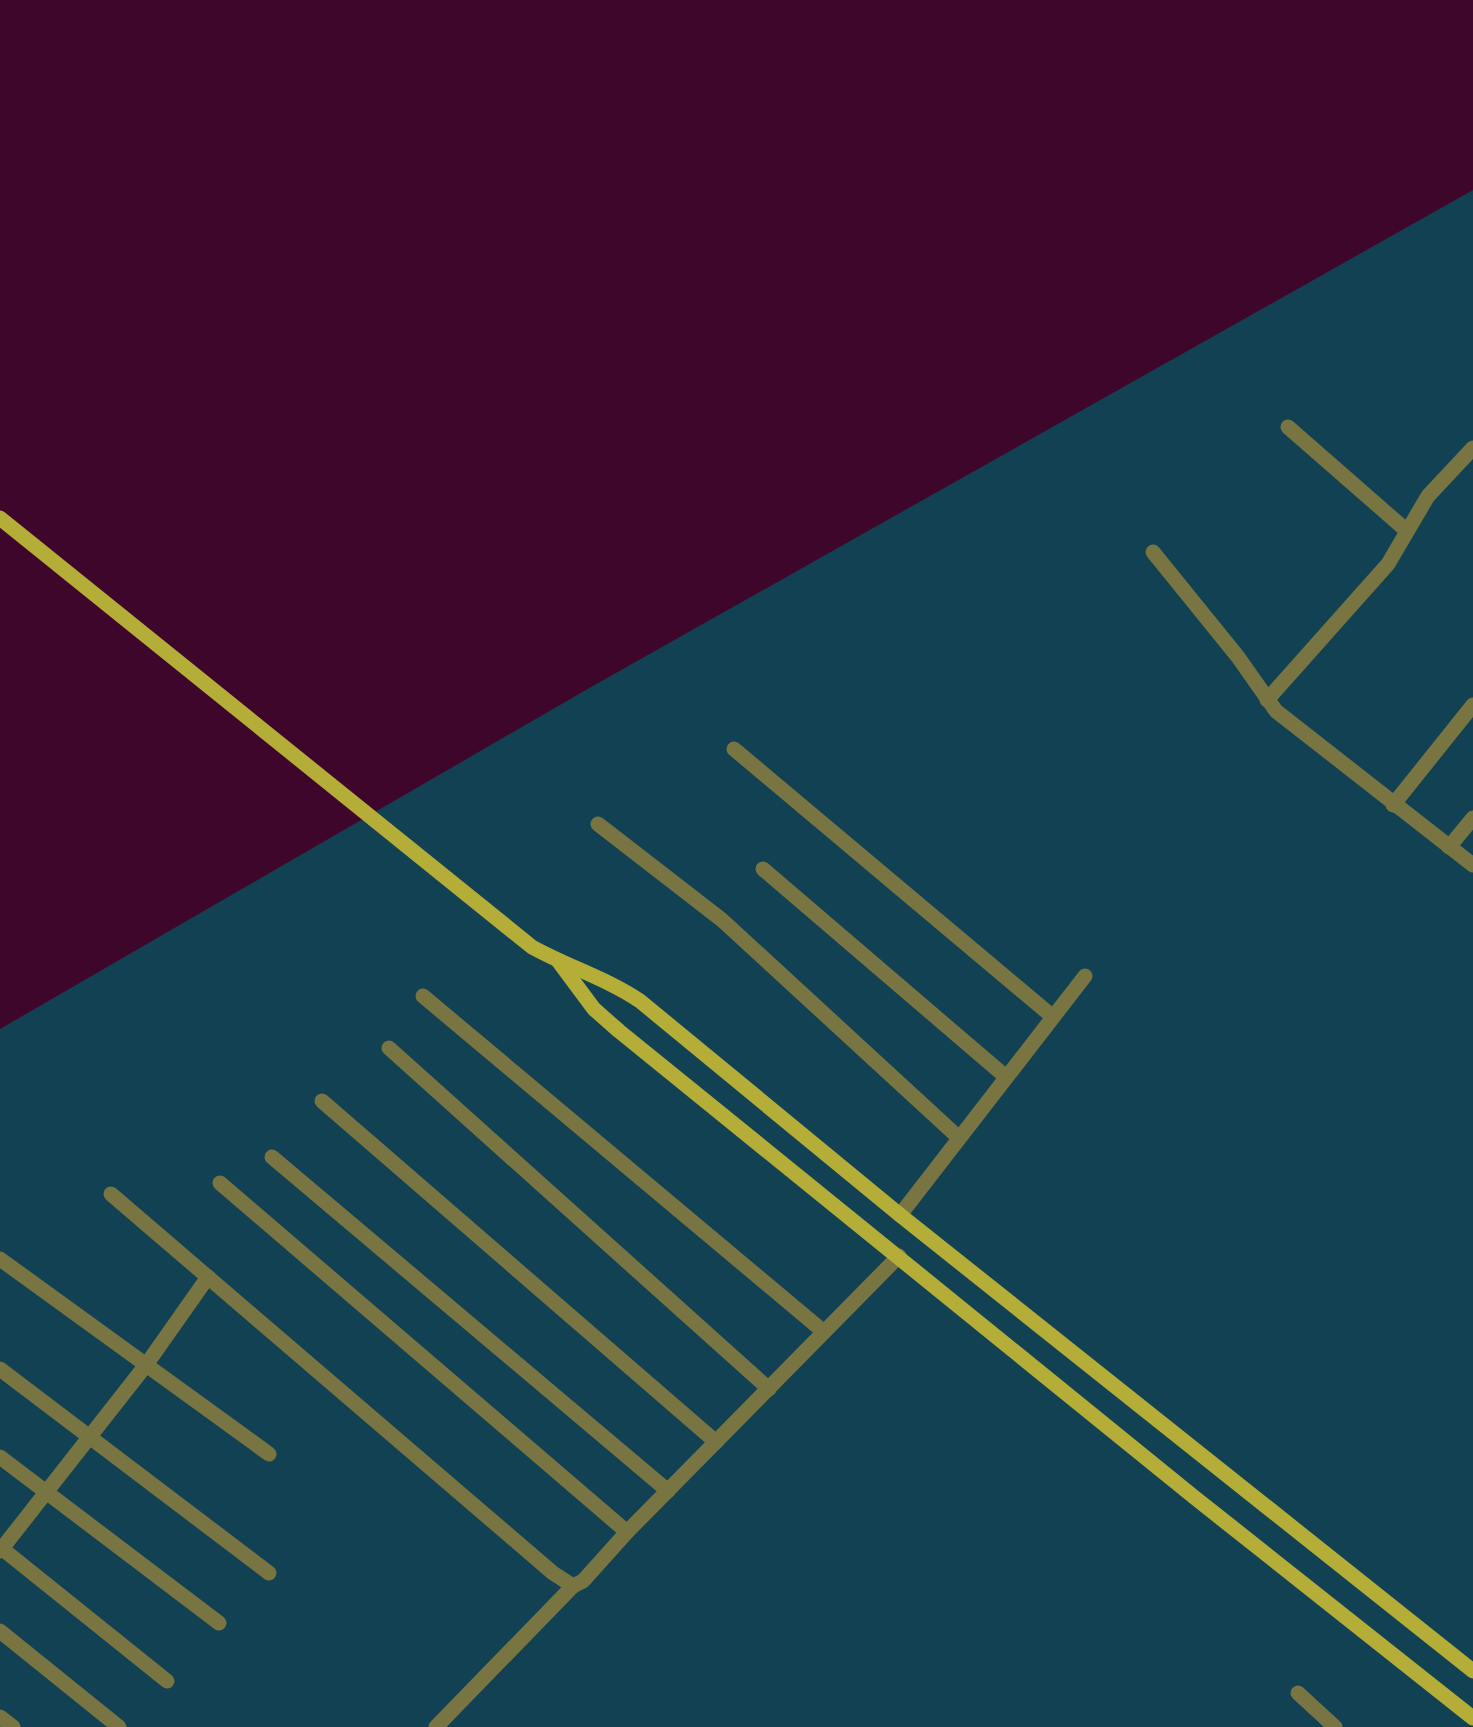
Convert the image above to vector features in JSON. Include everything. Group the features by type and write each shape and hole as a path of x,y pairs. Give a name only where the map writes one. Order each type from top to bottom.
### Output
{"main road":[{"path":"0,518 532,947 559,962 614,983 640,1001 900,1215 1473,1671"},
{"path":"559,962 594,1009 619,1031 1194,1497 1473,1718"}],"street":[{"path":"1288,427 1407,531"},
{"path":"1267,700 1388,564 1428,496 1473,448"},
{"path":"1153,552 1251,673 1276,711 1473,865"},
{"path":"1394,805 1473,705"},
{"path":"734,749 1053,1017"},
{"path":"1449,847 1473,818"},
{"path":"598,824 722,920 958,1137"},
{"path":"763,869 1006,1077"},
{"path":"900,1215 958,1137 1085,976"},
{"path":"423,996 824,1332"},
{"path":"389,1048 769,1389"},
{"path":"322,1101 716,1442"},
{"path":"272,1156 668,1491"},
{"path":"220,1183 627,1532"},
{"path":"111,1194 553,1573 573,1586"},
{"path":"436,1727 573,1586 583,1581 627,1532 899,1256"},
{"path":"0,1259 269,1454"},
{"path":"167,1681 1,1549 146,1365 208,1277"},
{"path":"0,1369 269,1573"},
{"path":"0,1457 219,1623"},
{"path":"0,1631 119,1727"},
{"path":"1298,1693 1335,1727"},
{"path":"0,1717 13,1727"}],"shaded area":[{"path":"0,0 1473,0 1473,190 591,687 0,1029"}]}
